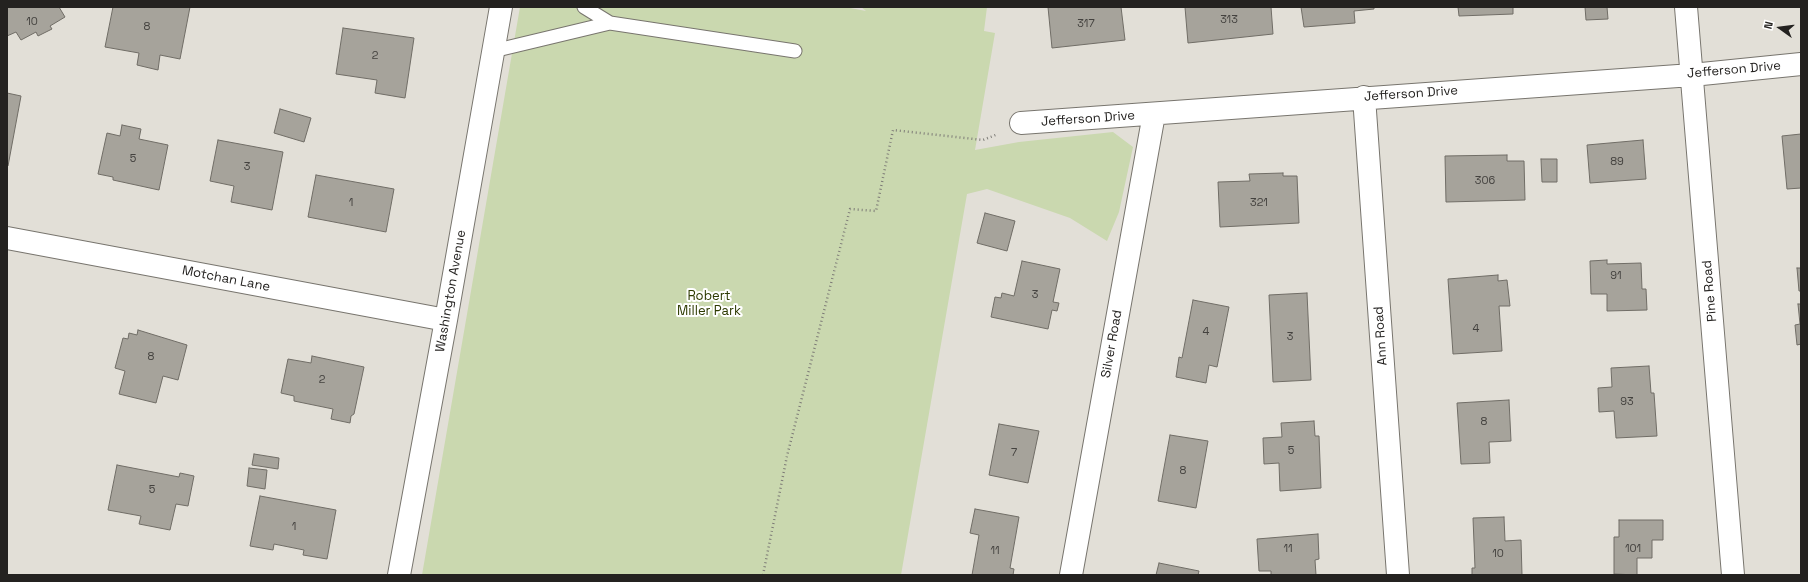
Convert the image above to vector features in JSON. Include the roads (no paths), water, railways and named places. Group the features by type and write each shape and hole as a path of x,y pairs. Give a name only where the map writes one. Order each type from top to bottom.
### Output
{"street":[{"name":"Washington Avenue","path":"399,575 446,320 500,7"},
{"name":"Pine Road","path":"1686,7 1733,575"},
{"name":"Jefferson Drive","path":"1021,123 1364,97 1692,75 1801,64"},
{"name":"Ann Road","path":"1364,97 1398,575"},
{"name":"Silver Road","path":"1071,575 1154,114"},
{"name":"Motchan Lane","path":"7,238 446,320"}],"lane":[{"path":"584,7 610,23"},
{"path":"493,51 610,23 794,51"}],"park label":[{"name":"Robert Miller Park","path":"709,304"}]}
